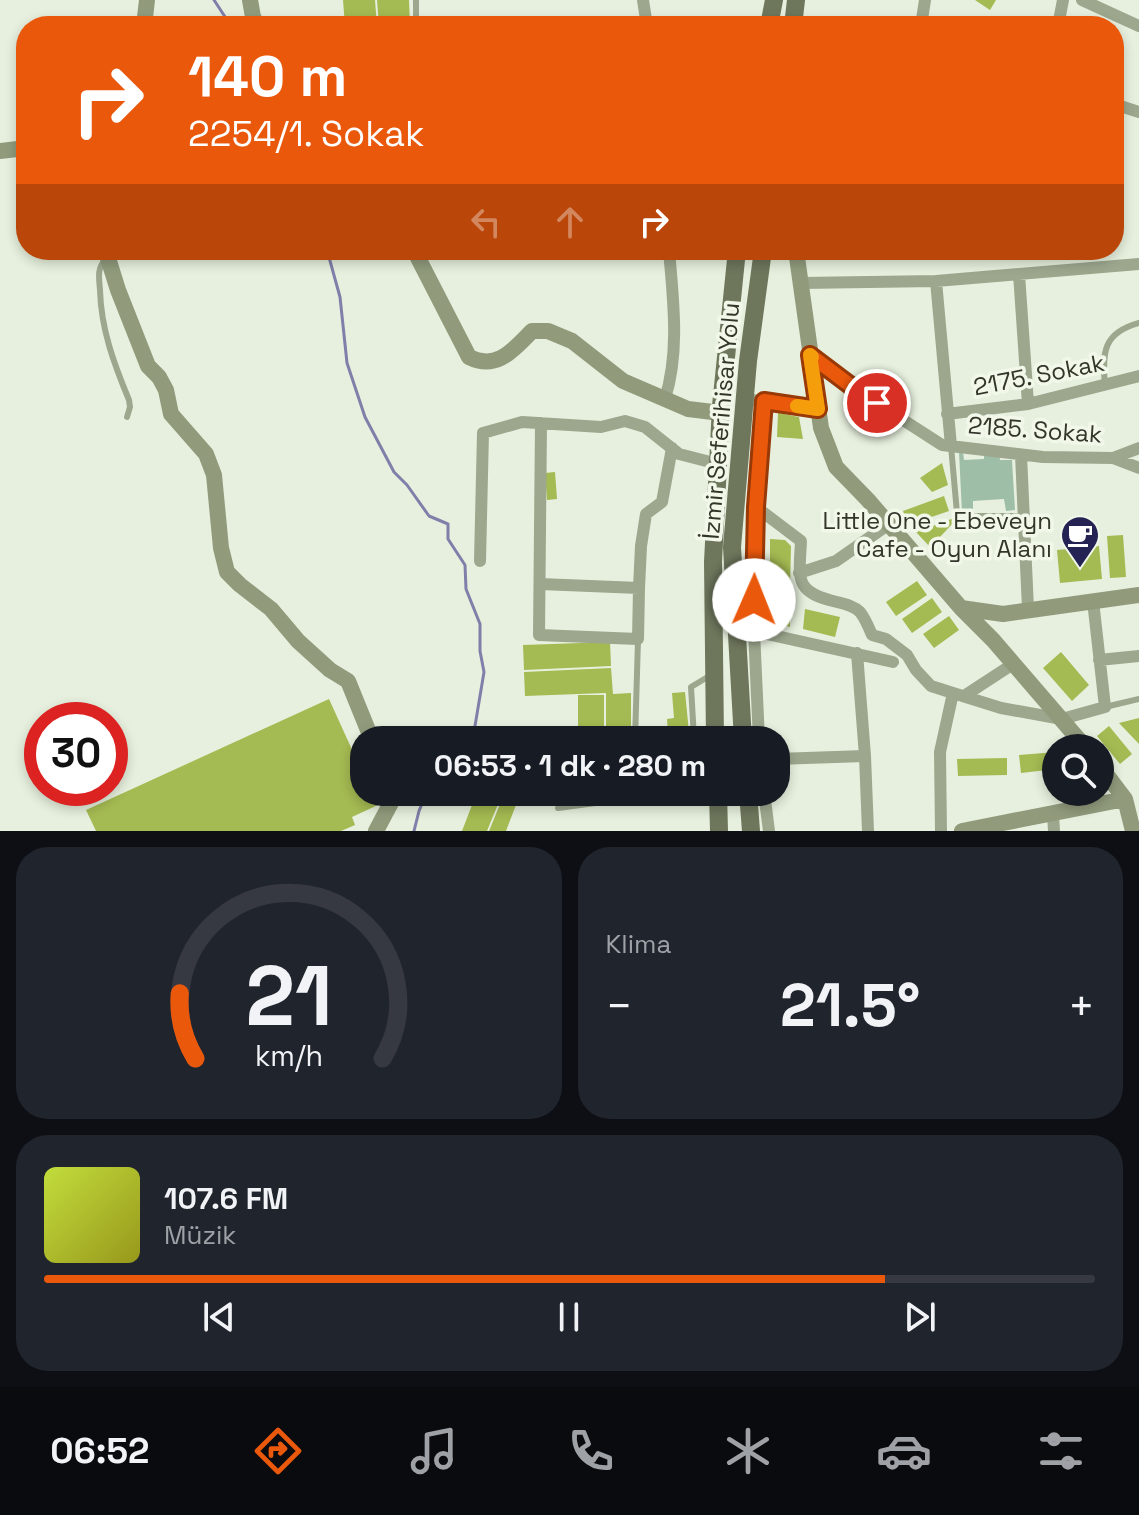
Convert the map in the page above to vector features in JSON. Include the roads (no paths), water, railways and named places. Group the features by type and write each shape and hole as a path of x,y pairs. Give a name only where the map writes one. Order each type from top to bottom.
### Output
{"main road":[{"name":"İzmir Seferihisar Yolu","path":"715,726 713,562 721,413 736,260"},
{"name":"İzmir Seferihisar Yolu","path":"742,726 732,547 762,260"},
{"path":"718,806 719,831"},
{"path":"749,806 751,831"}],"street":[{"path":"1082,0 1117,16"},
{"path":"110,260 148,366 166,390 171,414 206,454 214,475 221,548 227,572 271,609 298,641 330,670 348,681 366,726"},
{"path":"419,260 469,357 480,363 505,358 532,331 548,331 572,341 623,381 688,409 721,413"},
{"path":"665,399 671,379 674,343 670,260"},
{"path":"794,260 801,283 821,428 836,467 1074,734"},
{"path":"801,283 936,281 1139,264"},
{"path":"1019,274 1028,404"},
{"path":"936,281 951,446"},
{"name":"2185. Sokak","path":"810,355 855,389 942,445 1043,457 1113,458 1139,468"},
{"name":"2175. Sokak","path":"947,414 1028,404 1139,376"},
{"path":"745,399 818,409"},
{"path":"758,726 754,631 756,507 764,401"},
{"path":"480,561 483,433 522,422 601,427 625,421 645,427 679,454 718,464"},
{"path":"541,423 539,635 638,639 641,546 646,514 662,502 672,448"},
{"path":"1113,458 1139,448"},
{"path":"1021,455 1028,609"},
{"path":"756,507 801,541 799,573 803,585 816,597 850,605 860,613 872,635 886,639 907,655 931,686 1001,708 1062,719 1105,707 1093,601"},
{"path":"799,573 836,561 889,524"},
{"path":"540,584 639,588"},
{"path":"961,608 1003,614 1139,595"},
{"path":"993,640 1003,614"},
{"path":"754,631 893,662"},
{"path":"857,653 868,831"},
{"path":"1099,660 1139,656"},
{"path":"941,831 940,752 959,695 1013,664"},
{"path":"790,759 865,756"},
{"path":"1114,780 1132,798 1133,831"},
{"path":"962,831 1054,823 1132,798"},
{"path":"376,831 389,806"},
{"path":"766,806 769,831"}],"lane":[{"path":"104,260 100,265 100,307 110,352 129,400 127,417"},
{"path":"1105,386 1103,366 1108,343 1118,332 1139,323"},
{"path":"951,446 957,513 961,516 1024,516"},
{"path":"635,726 638,639"},
{"path":"693,726 691,687 714,673"},
{"path":"1105,707 1139,699"},
{"path":"558,808 569,806"}],"waterway":[{"path":"214,0 224,16"},
{"path":"330,260 340,297 347,363 365,417 394,472 429,516 448,524 448,539 465,565 466,589 480,624 484,672 475,726"},
{"path":"414,831 421,806"}],"place":[{"name":"Little One - Ebeveyn Cafe - Oyun Alanı","path":"1080,569"}]}
